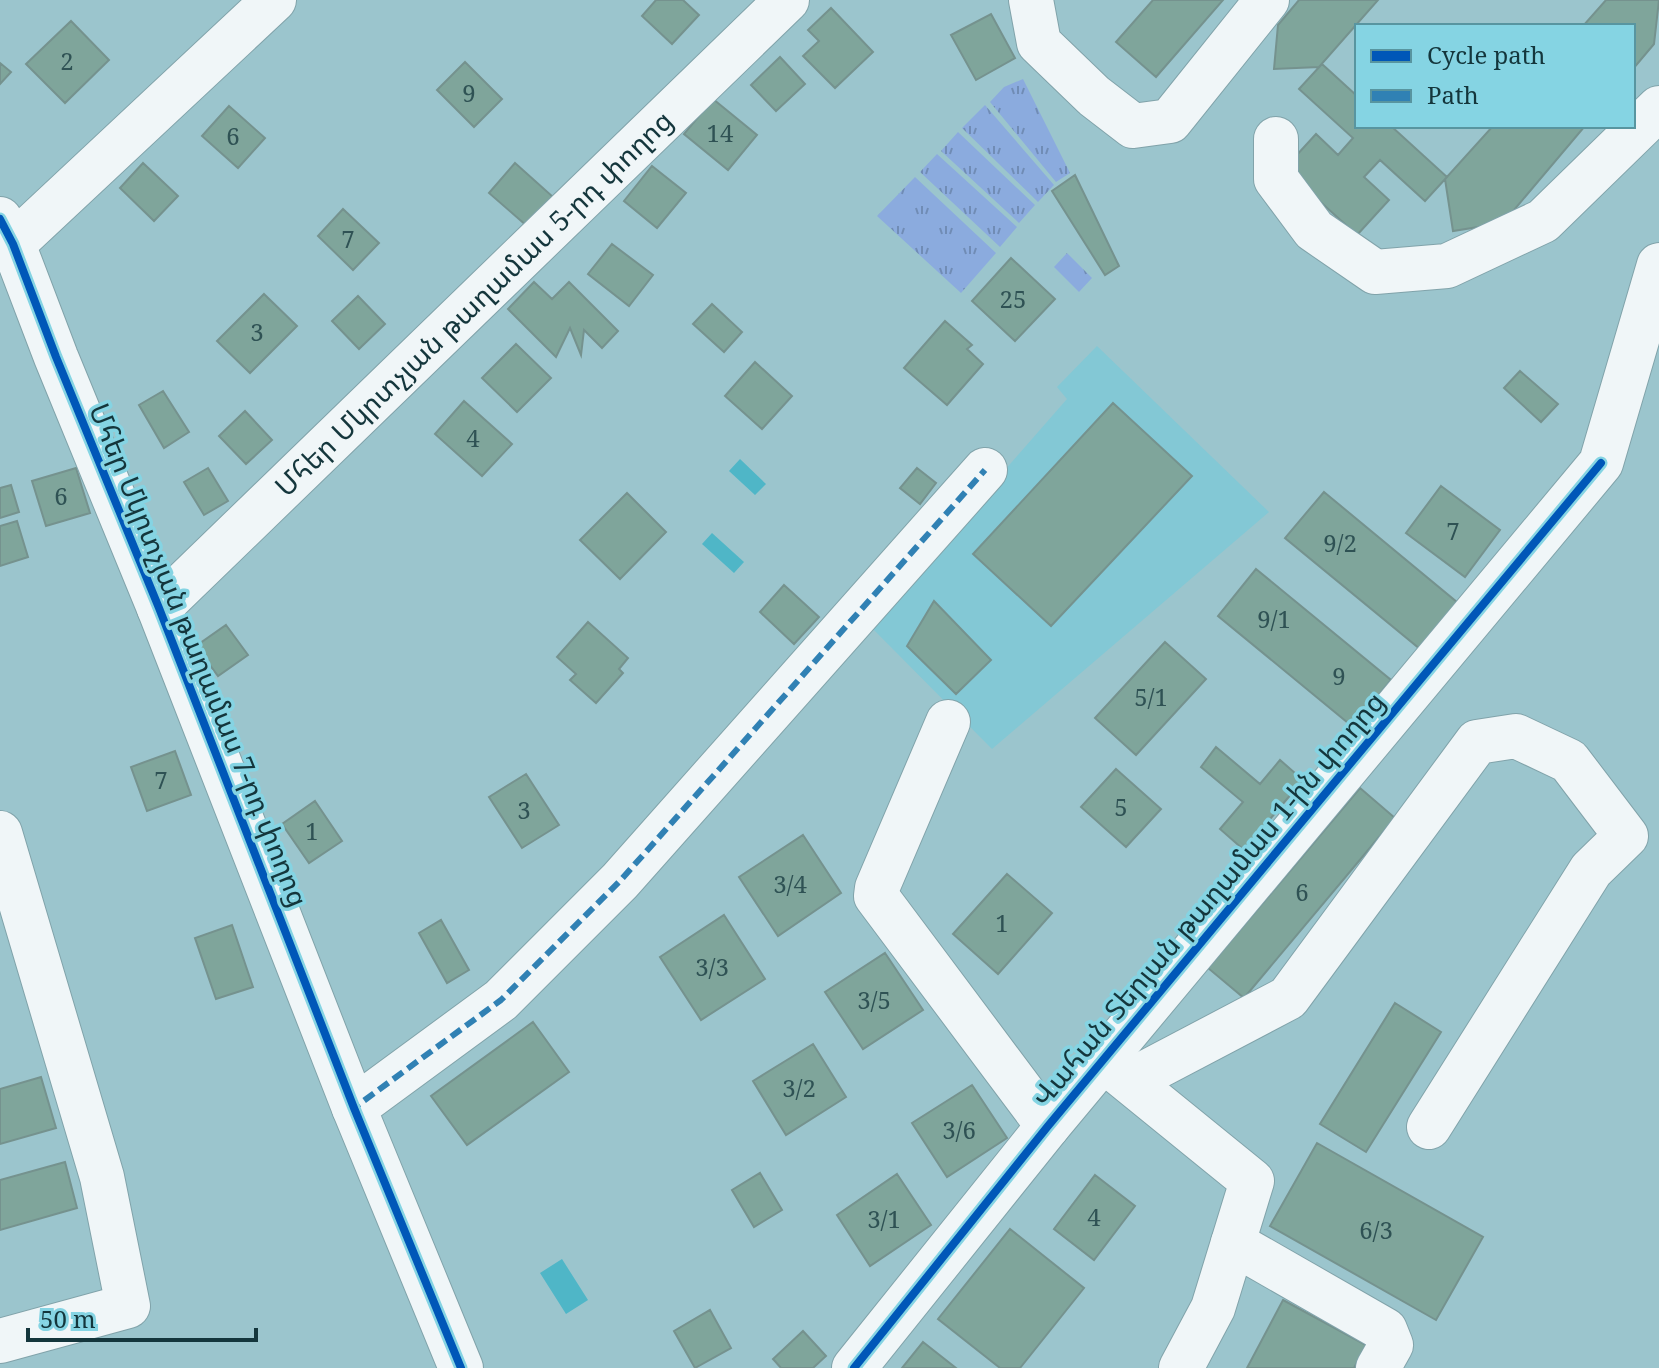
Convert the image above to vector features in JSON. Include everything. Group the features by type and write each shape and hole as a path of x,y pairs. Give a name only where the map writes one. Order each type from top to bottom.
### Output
{"street":[{"path":"6,232 274,0"},
{"name":"Մհեր Մկրտչյան թաղամաս 5-րդ փողոց","path":"159,608 787,0"},
{"path":"1031,0 1039,43 1094,96 1133,126 1170,121 1267,0"},
{"path":"1276,139 1276,179 1314,230 1375,272 1447,266 1543,221 1659,108"},
{"name":"Մհեր Մկրտչյան թաղամաս 7-րդ փողոց","path":"6,232 159,608 354,1108 461,1368"},
{"path":"1641,387 1659,265"},
{"name":"Վահան Տերյան թաղամաս 1-ին փողոց","path":"854,1368 1048,1126 1116,1070 1601,463 1641,387"},
{"path":"354,1108 501,1000 620,881 985,470"},
{"path":"948,722 876,896 1048,1126"},
{"path":"1181,1368 1213,1308 1252,1181 1116,1070 1288,998 1477,742 1516,736 1569,761 1626,836 1591,870 1429,1127"},
{"path":"0,833 102,1177 128,1306 0,1341"},
{"path":"1233,1243 1339,1300 1385,1330 1391,1345 1378,1368"}],"shaded area":[{"path":"1097,346 1269,512 992,749 869,625 1067,399 1057,387"},
{"path":"740,459 766,484 755,495 729,471"},
{"path":"712,533 744,562 734,573 702,544"},
{"path":"562,1259 588,1300 566,1314 540,1273"}],"green space":[{"path":"1023,79 1070,173 1056,182 990,102 1004,87"},
{"path":"985,105 1054,185 1038,202 962,128"},
{"path":"958,132 1035,205 1019,223 941,151"},
{"path":"937,154 1017,227 1000,247 920,172"},
{"path":"915,177 996,253 961,293 877,216"},
{"path":"1067,253 1092,278 1079,292 1054,267"}],"building":[{"path":"656,0 683,0 699,15 672,44 642,16"},
{"path":"1153,0 1223,0 1156,77 1116,42"},
{"path":"1299,0 1378,0 1319,67 1274,69 1278,25"},
{"path":"1606,0 1659,0 1654,44 1635,67 1635,24 1585,24"},
{"path":"831,8 873,52 835,88 803,56 819,41 808,30"},
{"path":"991,14 1015,58 976,80 951,35"},
{"path":"71,21 109,60 65,103 26,64"},
{"path":"780,57 805,84 776,111 751,85"},
{"path":"465,62 502,99 474,127 437,90"},
{"path":"0,63 11,72 0,84"},
{"path":"1322,64 1355,94 1355,128 1393,128 1447,177 1425,201 1380,160 1364,177 1389,200 1357,235 1284,169 1316,134 1338,155 1353,138 1299,89"},
{"path":"713,99 757,135 728,170 684,134"},
{"path":"229,106 265,138 238,168 202,136"},
{"path":"1491,128 1583,128 1503,223 1453,231 1445,179"},
{"path":"143,163 178,196 154,221 120,188"},
{"path":"515,163 553,197 527,226 489,193"},
{"path":"652,166 686,193 657,228 624,201"},
{"path":"1075,175 1119,266 1105,275 1052,191"},
{"path":"343,209 379,243 353,270 318,236"},
{"path":"612,244 653,275 629,306 588,274"},
{"path":"1011,258 1055,299 1015,341 972,301"},
{"path":"534,282 552,299 569,282 618,331 602,348 584,330 581,355 570,328 556,357 508,309"},
{"path":"264,294 297,326 250,373 217,341"},
{"path":"358,296 385,324 359,349 332,321"},
{"path":"712,304 742,332 724,352 693,324"},
{"path":"945,321 972,345 967,349 983,364 947,405 904,368"},
{"path":"516,344 551,378 517,412 482,378"},
{"path":"755,362 792,396 762,429 725,396"},
{"path":"1520,371 1558,404 1541,422 1504,388"},
{"path":"163,391 189,432 164,448 139,405"},
{"path":"464,401 512,444 482,476 435,434"},
{"path":"1113,403 1192,476 1051,626 973,554"},
{"path":"245,411 272,440 246,464 219,436"},
{"path":"76,468 90,513 46,526 32,481"},
{"path":"208,468 228,501 204,515 184,482"},
{"path":"917,468 936,483 920,504 900,488"},
{"path":"11,485 19,512 0,518 0,488"},
{"path":"1441,486 1500,530 1465,577 1406,533"},
{"path":"1324,492 1458,603 1420,649 1285,538"},
{"path":"627,493 666,532 620,579 580,540"},
{"path":"17,521 28,557 0,566 0,526"},
{"path":"1256,569 1391,680 1353,727 1218,616"},
{"path":"784,585 819,617 794,644 760,612"},
{"path":"934,601 991,660 956,694 907,646"},
{"path":"588,622 628,658 619,669 623,673 596,703 570,680 576,674 557,657"},
{"path":"226,625 248,655 218,676 196,646"},
{"path":"1165,642 1206,679 1136,755 1095,718"},
{"path":"1216,747 1260,784 1280,760 1303,780 1244,850 1220,829 1243,802 1201,767"},
{"path":"175,751 191,795 147,811 131,767"},
{"path":"1116,769 1161,809 1126,847 1081,807"},
{"path":"526,774 559,825 522,848 489,797"},
{"path":"1360,788 1395,818 1244,998 1208,968"},
{"path":"315,801 342,841 309,863 282,824"},
{"path":"803,835 841,893 778,936 739,877"},
{"path":"1007,874 1052,913 998,974 953,934"},
{"path":"724,915 765,979 701,1020 660,957"},
{"path":"441,920 469,970 447,983 419,933"},
{"path":"232,925 253,987 216,999 195,938"},
{"path":"885,953 923,1010 863,1049 825,992"},
{"path":"1395,1003 1441,1032 1366,1152 1320,1124"},
{"path":"533,1022 569,1072 467,1145 431,1096"},
{"path":"813,1044 846,1097 786,1135 753,1081"},
{"path":"41,1077 56,1128 0,1144 0,1089"},
{"path":"972,1085 1007,1138 947,1177 912,1123"},
{"path":"1317,1143 1483,1237 1436,1320 1270,1226"},
{"path":"65,1162 77,1208 0,1230 0,1180"},
{"path":"760,1173 782,1210 754,1227 732,1190"},
{"path":"897,1174 931,1225 870,1266 837,1215"},
{"path":"1095,1175 1135,1206 1094,1260 1054,1229"},
{"path":"1010,1229 1084,1288 1020,1368 1000,1368 938,1319"},
{"path":"1283,1300 1366,1345 1354,1368 1247,1368"},
{"path":"710,1310 731,1348 695,1368 674,1331"},
{"path":"803,1331 826,1356 813,1368 781,1368 773,1359"},
{"path":"923,1342 956,1368 902,1368"}],"marked path":[{"path":"356,1113 354,1108 501,1000 620,881 985,470"}],"cycle path":[{"path":"0,219 13,244 354,1108 461,1368"},
{"path":"854,1368 1048,1126 1601,463"}]}
